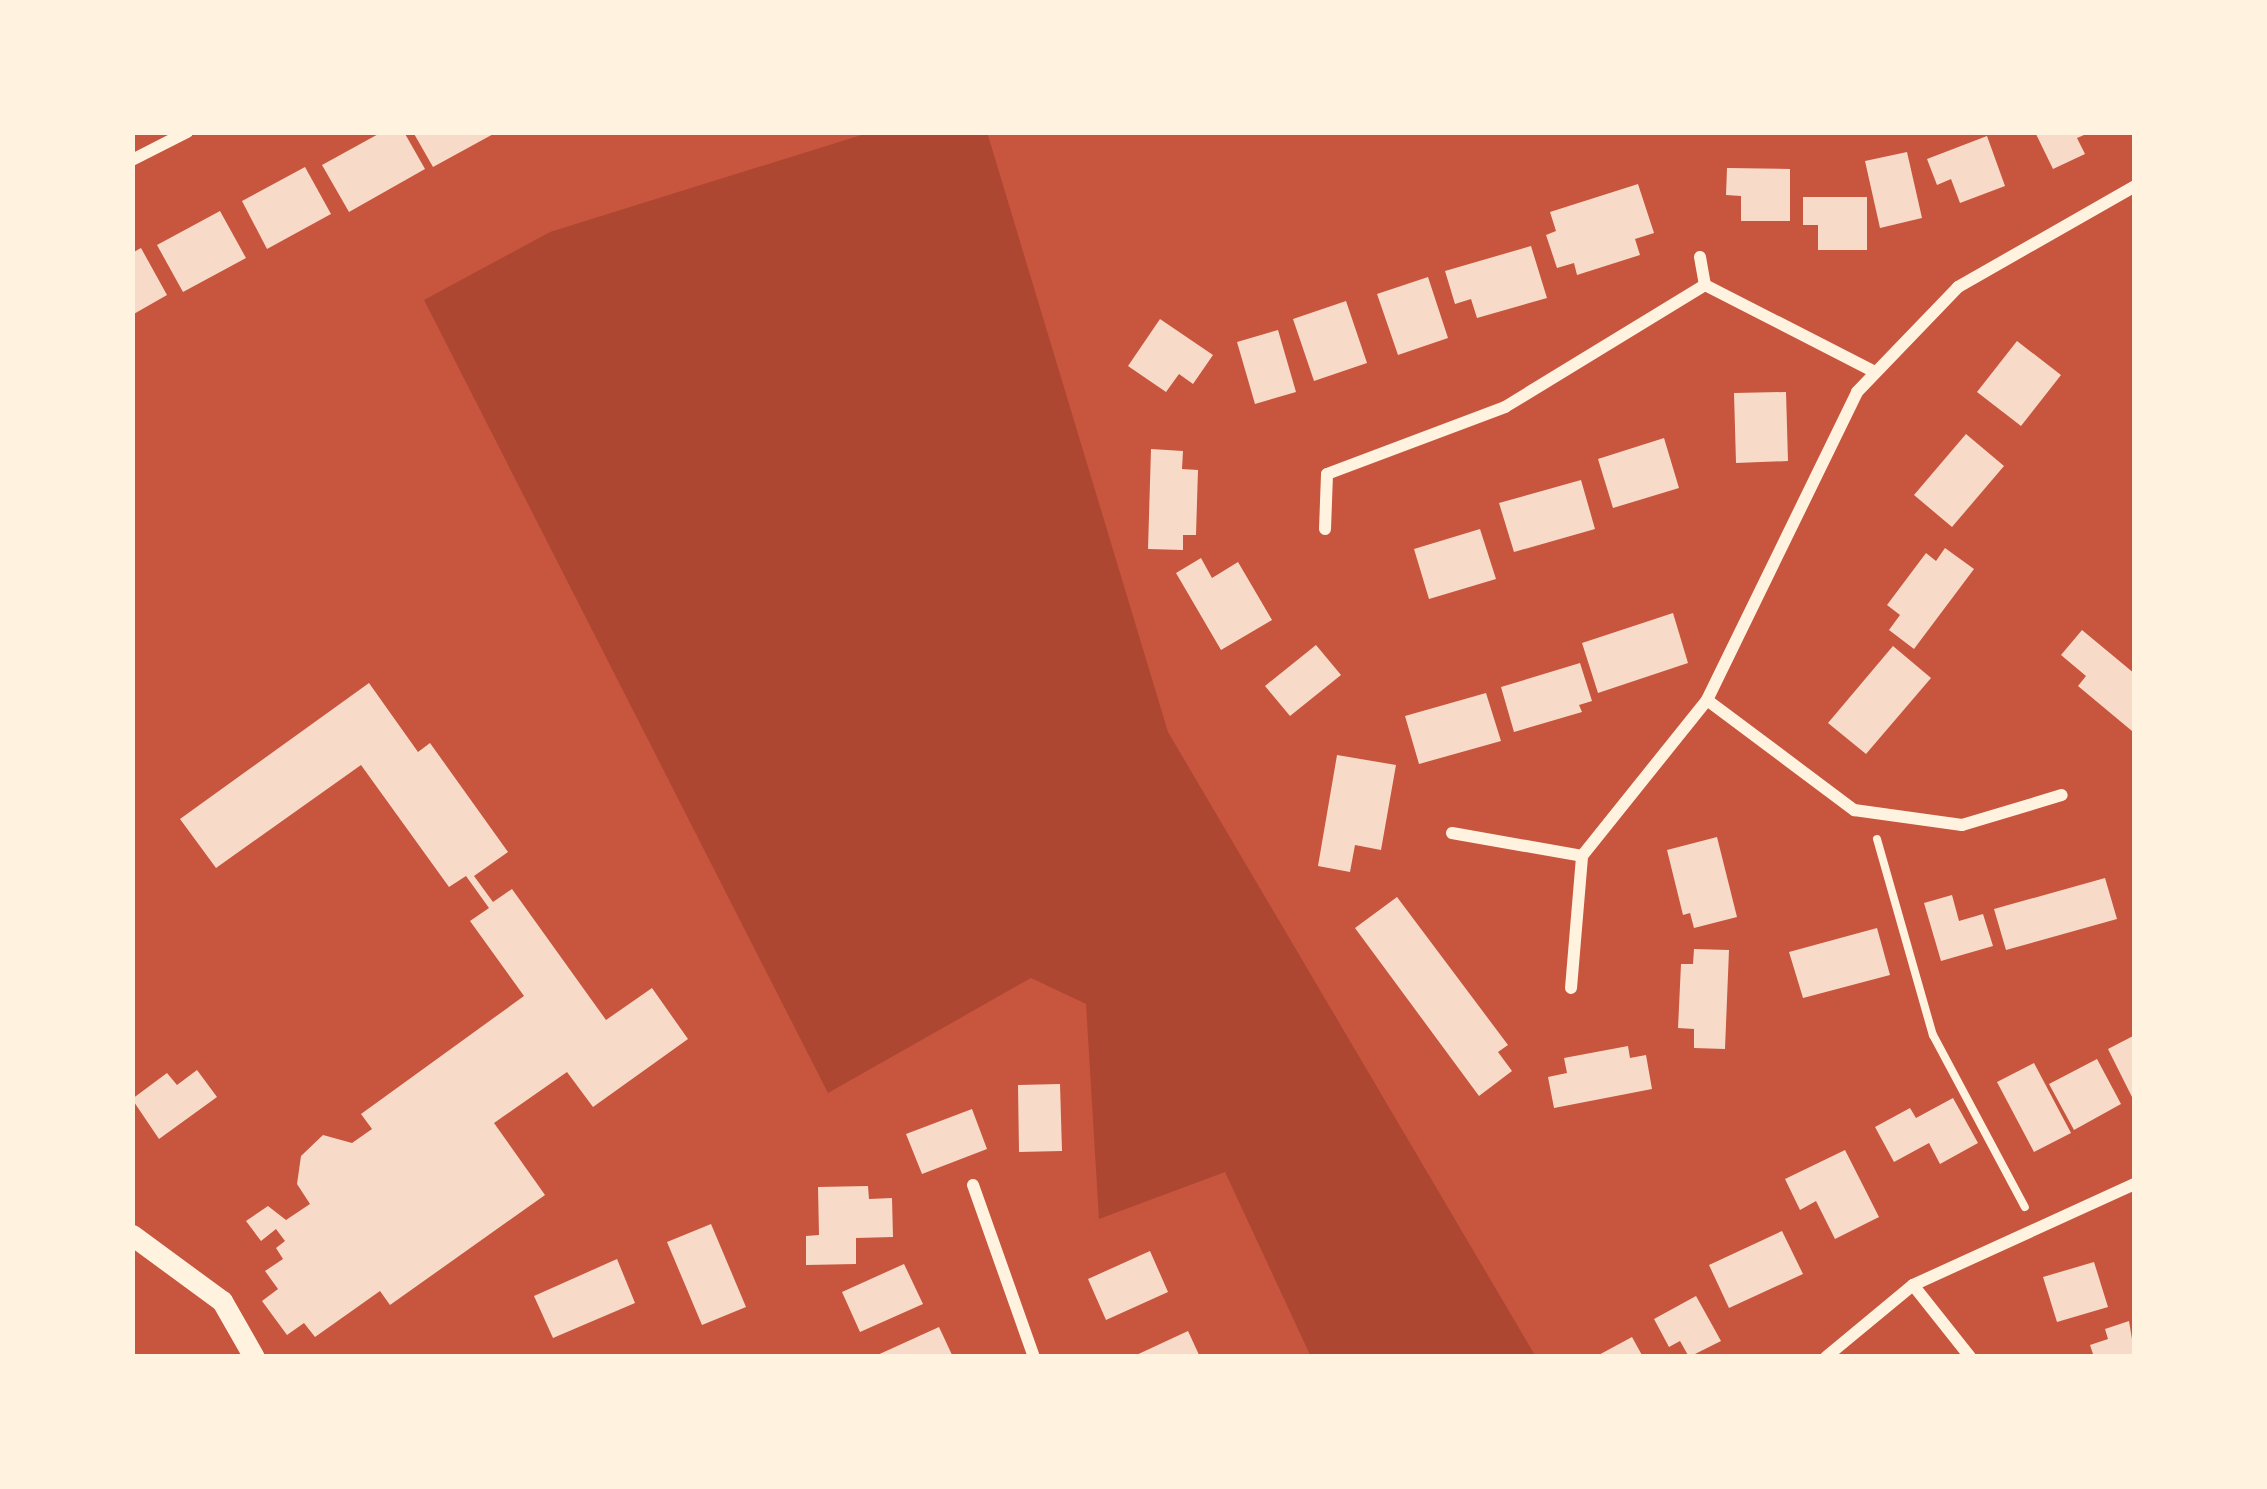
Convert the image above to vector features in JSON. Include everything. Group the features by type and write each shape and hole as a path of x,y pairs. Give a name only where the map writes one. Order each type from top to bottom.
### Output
{"street":[{"path":"132,160 187,132"},
{"path":"1571,988 1582,856 1707,700 1873,371 1958,286 2135,186"},
{"path":"1700,256 1705,285"},
{"path":"1705,285 1873,371"},
{"path":"1325,529 1327,474 1505,407 1705,285"},
{"path":"1707,700 1854,810 1963,825 2062,795"},
{"path":"1452,833 1582,856"},
{"path":"1826,1357 1913,1285 2135,1184"},
{"path":"973,1185 1034,1357"},
{"path":"132,1235 222,1300 254,1357"},
{"path":"1913,1285 1970,1357"}],"path":[{"path":"1878,814 1877,848 1933,1035 2037,1228"}],"shaded area":[{"path":"871,132 987,132 1168,732 1536,1357 1311,1357 1225,1172 1099,1219 1086,1004 1031,978 828,1093 424,300 550,232"}],"building":[{"path":"382,132 404,132 425,169 349,212 322,165"},
{"path":"413,132 497,132 433,167"},
{"path":"2035,132 2091,132 2077,138 2085,154 2053,169"},
{"path":"1987,136 2005,186 1960,203 1951,179 1937,185 1927,159"},
{"path":"1907,152 1922,218 1880,228 1865,161"},
{"path":"305,167 331,214 267,249 242,201"},
{"path":"1727,168 1790,169 1790,221 1741,221 1741,196 1726,195"},
{"path":"1638,184 1654,233 1635,239 1640,255 1577,275 1574,263 1557,268 1546,235 1556,231 1550,212"},
{"path":"1803,197 1867,197 1867,250 1818,250 1818,225 1803,225"},
{"path":"220,211 246,258 183,292 157,245"},
{"path":"1531,246 1547,298 1477,318 1471,299 1455,304 1445,271"},
{"path":"141,248 167,295 132,315 132,253"},
{"path":"1428,277 1448,338 1398,355 1377,294"},
{"path":"1346,301 1367,363 1314,381 1293,319"},
{"path":"1160,319 1213,355 1193,384 1179,374 1166,392 1128,366"},
{"path":"1278,330 1296,392 1255,404 1237,342"},
{"path":"2017,341 2061,375 2021,426 1977,392"},
{"path":"1786,392 1788,461 1736,463 1734,393"},
{"path":"1966,434 2004,466 1952,527 1914,495"},
{"path":"1664,438 1679,488 1613,508 1598,459"},
{"path":"1151,449 1183,451 1182,469 1198,470 1196,535 1183,535 1183,550 1148,549"},
{"path":"1581,480 1595,529 1514,552 1499,503"},
{"path":"1480,529 1496,579 1429,599 1414,549"},
{"path":"1945,548 1974,569 1914,649 1889,630 1900,615 1887,605 1926,553 1936,561"},
{"path":"1201,558 1212,578 1238,562 1272,620 1221,650 1176,573"},
{"path":"1673,613 1688,663 1598,693 1582,643"},
{"path":"2082,630 2135,674 2132,731 2078,686 2086,676 2061,655"},
{"path":"1316,645 1341,675 1290,716 1265,686"},
{"path":"1893,646 1931,678 1866,754 1828,723"},
{"path":"1580,663 1592,701 1579,705 1582,712 1514,732 1501,687"},
{"path":"369,683 418,752 430,743 508,852 474,876 493,902 512,889 606,1020 652,988 688,1039 593,1107 567,1072 494,1123 545,1195 390,1305 380,1291 315,1337 304,1323 287,1335 262,1301 278,1289 265,1271 283,1259 276,1248 285,1241 276,1229 261,1241 246,1221 268,1206 286,1220 310,1204 297,1184 301,1156 323,1135 352,1143 372,1129 361,1114 524,996 470,921 489,908 466,876 449,887 361,765 216,868 180,819"},
{"path":"1486,693 1501,741 1419,764 1405,716"},
{"path":"1337,755 1396,765 1381,850 1355,845 1350,872 1318,866"},
{"path":"1717,837 1737,917 1694,928 1690,913 1683,915 1667,850"},
{"path":"2105,878 2117,919 2006,950 1994,909"},
{"path":"1952,895 1959,921 1983,914 1993,946 1941,961 1924,903"},
{"path":"1397,897 1508,1045 1498,1052 1512,1071 1479,1096 1355,928"},
{"path":"1877,928 1890,975 1803,998 1789,952"},
{"path":"1694,949 1729,950 1725,1049 1694,1048 1694,1029 1678,1028 1681,964 1693,964"},
{"path":"2135,1035 2135,1103 2108,1049"},
{"path":"1628,1046 1630,1058 1646,1055 1652,1089 1554,1108 1548,1077 1567,1073 1564,1058"},
{"path":"2097,1059 2121,1104 2074,1130 2049,1084"},
{"path":"2034,1063 2071,1133 2034,1152 1997,1082"},
{"path":"197,1070 217,1097 159,1139 132,1099 167,1073 177,1085"},
{"path":"1060,1084 1062,1151 1019,1152 1018,1085"},
{"path":"1953,1098 1978,1143 1940,1164 1929,1143 1894,1162 1875,1127 1910,1108 1916,1118"},
{"path":"972,1109 987,1149 922,1174 906,1134"},
{"path":"1845,1150 1879,1217 1835,1239 1816,1201 1800,1210 1785,1179"},
{"path":"868,1186 869,1199 892,1198 893,1237 856,1238 856,1264 806,1265 806,1236 819,1235 818,1187"},
{"path":"711,1224 746,1307 702,1325 667,1242"},
{"path":"1782,1231 1803,1274 1729,1308 1709,1265"},
{"path":"1150,1251 1168,1292 1106,1320 1088,1279"},
{"path":"617,1259 635,1303 553,1338 534,1296"},
{"path":"2094,1262 2108,1307 2057,1322 2043,1277"},
{"path":"904,1264 923,1304 860,1332 842,1292"},
{"path":"1696,1296 1721,1341 1689,1357 1680,1341 1669,1347 1654,1319"},
{"path":"2129,1321 2135,1357 2094,1357 2090,1345 2108,1339 2105,1329"},
{"path":"939,1327 953,1357 873,1357"},
{"path":"1188,1331 1200,1357 1132,1357"},
{"path":"1632,1337 1643,1357 1595,1357"}]}
